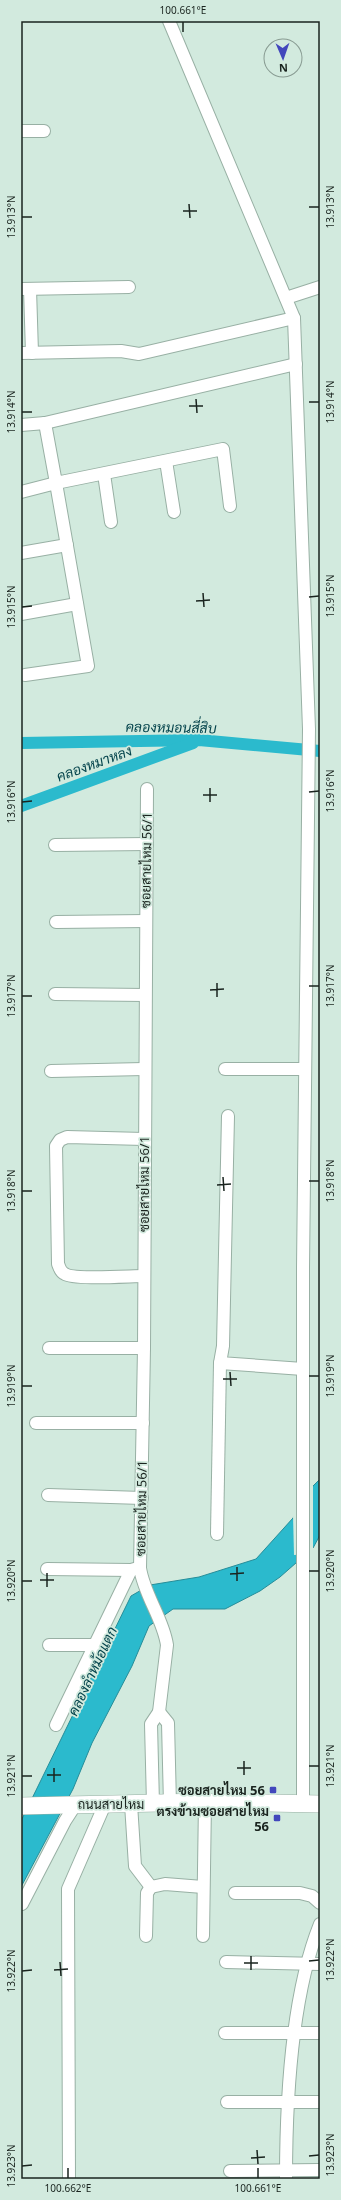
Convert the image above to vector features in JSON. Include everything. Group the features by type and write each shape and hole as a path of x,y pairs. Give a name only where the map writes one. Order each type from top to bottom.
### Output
{"main road":[{"name":"ถนนสายไหม","path":"21,1806 73,1804 170,1804 205,1802 320,1804"}],"street":[{"path":"169,21 294,318 309,730 302,1486 303,1804"},
{"path":"21,131 44,131"},
{"path":"129,287 26,289 27,354 121,351 139,354 294,318"},
{"path":"286,298 320,287"},
{"path":"21,425 45,423 296,364"},
{"path":"25,675 88,666 45,423"},
{"path":"21,492 56,483 223,449 230,506"},
{"path":"166,461 174,512"},
{"path":"104,474 112,522"},
{"path":"21,553 67,545"},
{"path":"21,614 77,604"},
{"name":"ซอยสายไหม 56/1","path":"137,1572 142,1498 144,1348 144,1069 147,789"},
{"path":"55,845 146,844"},
{"path":"56,922 146,921"},
{"path":"55,994 145,995"},
{"path":"225,1068 305,1069"},
{"path":"51,1071 144,1069"},
{"path":"217,1534 220,1363 223,1346 228,1116"},
{"path":"144,1139 67,1137 60,1140 56,1146 56,1153 58,1264 61,1271 66,1275 78,1276 144,1276"},
{"path":"49,1348 144,1348"},
{"path":"220,1363 303,1369"},
{"path":"36,1422 143,1423"},
{"path":"48,1495 142,1498"},
{"path":"47,1569 137,1572"},
{"path":"137,1572 165,1634 167,1661 159,1712 151,1724 153,1804"},
{"path":"56,1725 96,1645 137,1572"},
{"path":"49,1645 96,1645"},
{"path":"159,1712 168,1723 170,1804"},
{"path":"204,1936 203,1887 205,1802"},
{"path":"22,1904 73,1804"},
{"path":"69,2179 68,1889 105,1804"},
{"path":"131,1804 135,1866 151,1887"},
{"path":"146,1936 147,1893 151,1887 164,1884 203,1887"},
{"path":"235,1893 300,1893 317,1898"},
{"path":"286,2175 289,2102 295,2033 307,1963 320,1924"},
{"path":"226,1962 320,1964"},
{"path":"225,2033 320,2033"},
{"path":"227,2102 320,2102"},
{"path":"230,2171 286,2175 320,2170"}],"water":[{"path":"320,1479 320,1535 313,1548 280,1577 260,1591 225,1609 173,1609 149,1626 132,1666 92,1743 73,1789 21,1887 21,1821 131,1596 150,1585 199,1577 256,1559 293,1518 313,1486"}],"pier":[{"path":"310,1486 313,1486 313,1550 308,1554 294,1555 293,1514"}],"waterway":[{"name":"คลองหมอนสี่สิบ","path":"21,743 199,740 320,751"},
{"name":"คลองหมาหลง","path":"21,806 193,743"}],"place":[{"name":"ซอยสายไหม 56","path":"273,1790"},
{"name":"ตรงข้ามซอยสายไหม 56","path":"277,1818"}],"water label":[{"name":"คลองลำหม้อแตก","path":"92,1671"}]}
